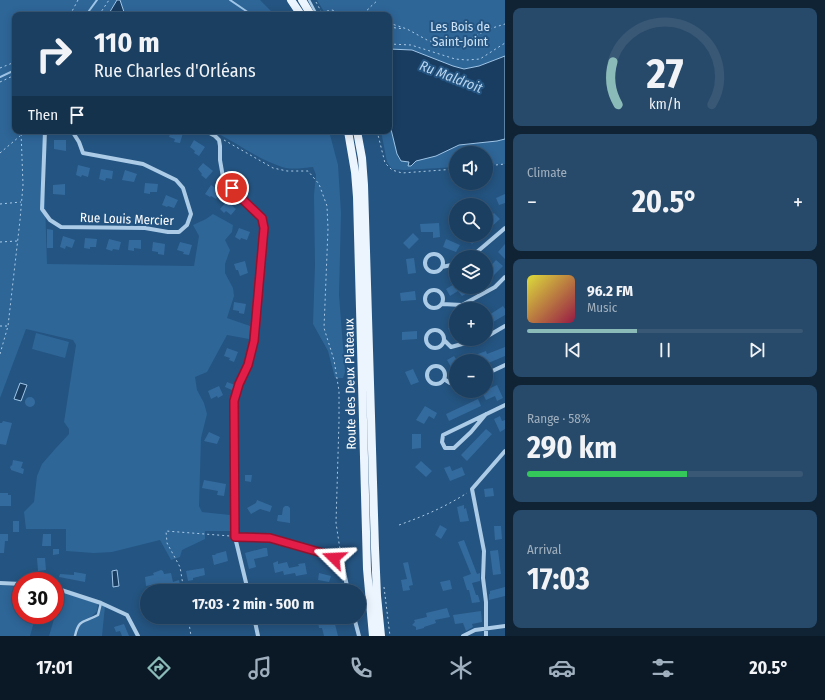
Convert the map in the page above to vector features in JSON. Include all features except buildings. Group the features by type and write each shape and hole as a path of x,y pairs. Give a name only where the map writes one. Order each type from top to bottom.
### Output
{"main road":[{"path":"291,0 299,12"},
{"path":"302,0 309,12"},
{"name":"Route des Deux Plateaux","path":"349,134 355,172 357,197 367,569 373,636"},
{"name":"Route des Deux Plateaux","path":"358,134 363,166 365,191 375,548 377,596 381,636"}],"street":[{"name":"Rue Louis Mercier","path":"45,134 42,209 53,222 61,227 145,228 168,232 179,232 187,225 191,214 183,188 176,180 143,164 83,153 80,142 74,134"},
{"path":"211,134 219,140 223,177 241,198 262,218 264,228 254,341 248,365 239,384 234,401 235,537 246,584"},
{"path":"479,250 505,228"},
{"path":"442,267 442,259 438,255 432,254 426,259 425,265 428,270 431,271 437,271 442,267 449,266"},
{"path":"442,304 443,298 439,292 433,290 426,294 425,300 428,306 434,308 437,308 442,304 462,305 495,287 505,277"},
{"path":"493,333 505,326"},
{"path":"444,340 439,347 434,348 429,345 426,337 432,330 438,330 443,334 444,340 449,345"},
{"path":"493,371 505,365"},
{"path":"435,366 438,367 443,370 444,379 440,383 431,384 427,379 427,373 430,368 435,366"},
{"path":"444,379 449,382"},
{"path":"486,414 471,432 454,448 445,448 442,442 443,435 486,414 505,405"},
{"path":"486,636 483,578 484,551 472,489 505,451"},
{"path":"235,537 270,538 326,554 342,562 347,584"},
{"path":"0,583 12,584"},
{"path":"64,591 101,603 127,615 138,636"},
{"path":"255,624 258,636"},
{"path":"355,624 358,636"},
{"path":"463,636 476,630 505,626"}],"lane":[{"path":"309,0 315,12"},
{"path":"75,636 77,626 80,623 98,615 101,603"}],"path":[{"path":"72,12 78,0"},
{"path":"101,12 109,0"},
{"path":"314,0 322,12 332,10 338,12"},
{"path":"367,12 368,9 378,0"},
{"path":"392,23 427,40 442,45 458,47 486,30 505,24"},
{"path":"392,27 406,29"},
{"path":"392,44 410,45 455,59 467,60 480,59 505,43"},
{"path":"0,68 12,63"},
{"path":"0,82 12,76"},
{"path":"378,134 386,163 392,170 402,173 449,170"},
{"path":"0,153 21,136"},
{"path":"0,354 8,326 23,185 21,136"},
{"path":"219,140 224,140 273,168 287,171 308,171 319,184 327,206 328,229 324,328 334,360 339,391 336,523 342,562"},
{"path":"493,165 505,164"},
{"path":"0,204 21,202"},
{"path":"0,242 17,241"},
{"path":"0,326 8,326"},
{"path":"399,525 426,516 472,489"},
{"path":"183,584 180,567 167,543 166,531 235,537"},
{"path":"189,624 191,636"}],"green space":[{"path":"0,0 117,0 110,12 12,12 12,134 44,134 47,264 194,266 199,236 193,225 213,214 233,225 232,232 225,240 230,250 225,264 225,273 233,288 234,296 227,318 250,326 249,339 227,335 207,372 195,377 197,390 204,403 207,414 201,438 199,506 202,512 230,515 230,531 205,531 205,539 182,550 180,557 171,560 160,540 112,552 94,553 66,551 66,529 26,529 24,512 34,502 37,476 42,464 69,434 69,429 64,422 76,345 73,340 26,329 0,398"},
{"path":"120,0 260,0 272,12 124,12"},
{"name":"Les Bois de Saint-Joint","path":"317,0 505,0 505,56 479,66 464,69 412,50 392,49 392,12 324,12"},
{"path":"392,133 398,158 401,161 410,162 409,166 416,161 436,156 449,150 449,167 404,170 392,169 387,162 382,134"},
{"path":"220,134 330,134 338,165 341,213 339,295 345,372 343,378 335,378 328,351 313,324 315,265 314,195 316,175 313,167 293,169 273,164"},
{"path":"505,139 505,164 493,165 493,146 457,146"},
{"path":"36,333 69,342 65,358 32,349"},
{"path":"0,585 12,586 12,624 33,624 30,636 0,636"},
{"path":"64,593 98,604 97,611 93,615 78,624 74,636 49,636 53,624 64,624"},
{"path":"102,605 105,606 102,636 77,636 79,626 96,617"}],"water":[{"path":"117,0 120,0 124,12 110,12"},
{"path":"392,49 412,50 464,69 479,66 505,56 505,139 449,146 449,150 436,156 416,161 411,166 408,166 409,162 401,161 397,154 392,133"},
{"path":"20,383 27,385 21,401 14,399"},
{"path":"117,570 119,586 113,587 112,571"}],"waterway":[{"name":"Ru Maldroit","path":"88,12 97,0"},
{"name":"Ru Maldroit","path":"230,0 248,12"},
{"name":"Ru Maldroit","path":"0,77 12,71"}],"route":[{"path":"232,188 262,218 264,228 254,341 248,365 239,384 234,401 235,537 270,538 326,554 334,558"}]}
